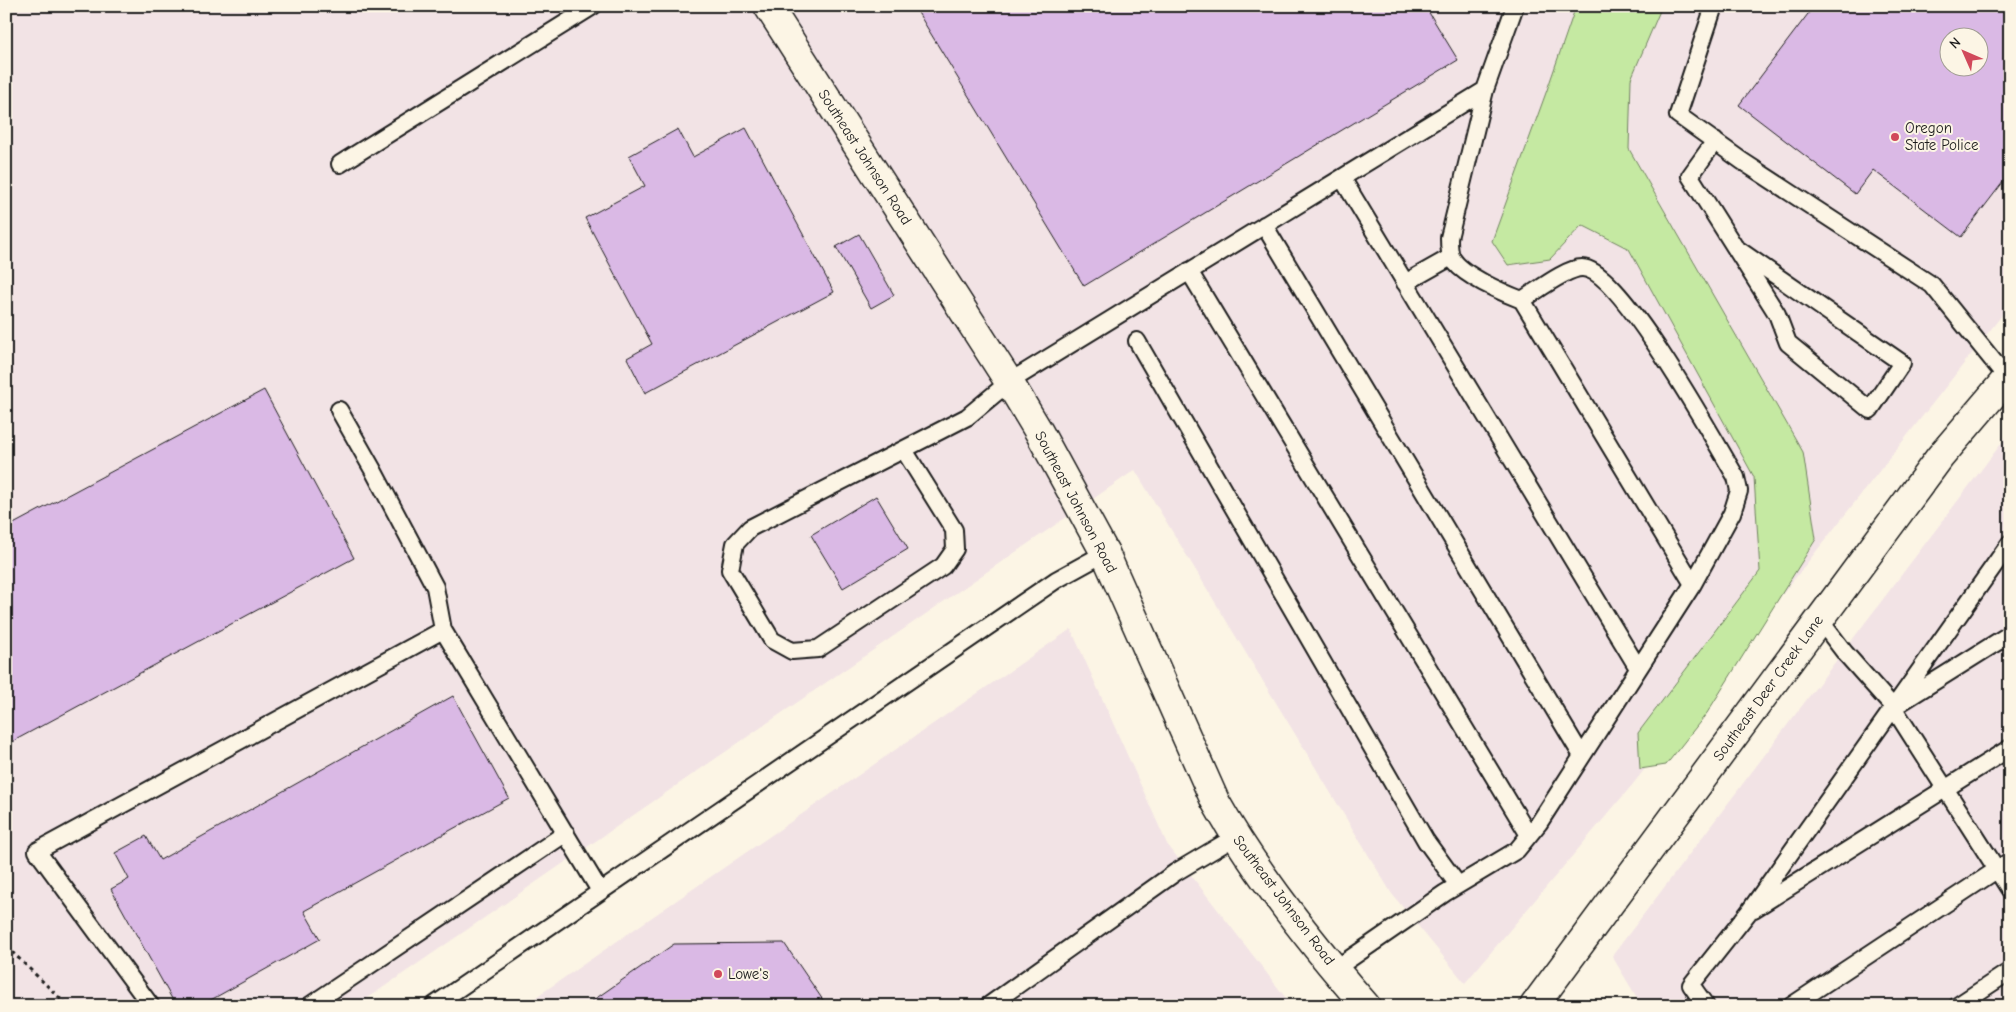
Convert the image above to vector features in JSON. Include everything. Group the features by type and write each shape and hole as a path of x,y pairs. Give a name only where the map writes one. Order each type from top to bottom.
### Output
{"street":[{"name":"Southeast Johnson Road","path":"768,6 1009,382 1039,432 1105,553 1215,801 1235,837 1265,880 1366,1006"},
{"name":"Southeast Deer Creek Lane","path":"1534,1006 1940,457 2008,376"}],"lane":[{"path":"340,164 593,6"},
{"path":"1516,6 1485,90 1449,238 1451,257 1460,268 1494,288 1522,300 1693,584"},
{"path":"1714,6 1678,114 1715,141 1932,286 2008,376"},
{"path":"904,450 954,530 955,549 942,566 818,649 792,651 772,640 730,570 735,544 750,528 968,417 1009,382 1485,90"},
{"path":"1715,141 1690,176 1777,314 1788,342 1870,410 1902,363 1736,248"},
{"path":"1342,178 1638,668"},
{"path":"1264,226 1582,756"},
{"path":"1405,283 1451,257"},
{"path":"1335,968 1458,885 1517,850 1539,823 1693,584 1732,513 1739,491 1736,477 1649,332 1599,274 1584,268 1574,269 1522,300"},
{"path":"1189,271 1529,835"},
{"path":"1137,341 1426,841 1458,885"},
{"path":"339,410 435,587 443,630 600,891"},
{"path":"1706,1006 1692,985 1748,913 2010,543"},
{"path":"433,1006 1056,580 1105,553"},
{"path":"1819,619 1893,707 1946,789 2003,865 2010,890"},
{"path":"150,1006 37,851 443,630"},
{"path":"1893,707 2010,634"},
{"path":"1748,913 2010,748"},
{"path":"309,1006 566,833"},
{"path":"988,1006 1176,872 1235,837"},
{"path":"1791,1006 2003,865"},
{"path":"1957,1006 2010,971"}],"path":[{"path":"6,946 68,1006"}],"shaded area":[{"path":"6,6 2010,6 2010,305 1633,784 1465,983 1392,894 1135,470 356,1006 6,1006"},
{"path":"2010,432 2010,1006 1642,1006 1612,956"},
{"path":"1071,629 1167,844 1292,1006 523,1006"}],"green space":[{"path":"1576,6 1662,6 1631,79 1629,149 1803,452 1816,539 1707,713 1666,765 1640,769 1638,733 1760,571 1754,477 1629,249 1582,225 1550,259 1508,265 1492,241"}],"building":[{"path":"914,6 1425,6 1458,60 1084,286"},
{"name":"Oregon State Police","path":"1814,6 2010,6 2010,173 1961,237 1873,170 1855,194 1739,105"},
{"path":"746,128 834,292 645,393 627,358 652,344 585,218 645,186 629,156 678,129 693,157"},
{"path":"859,234 894,295 871,308 836,247"},
{"path":"264,390 354,558 6,745 6,528"},
{"path":"876,496 908,549 843,588 811,535"},
{"path":"453,696 509,798 304,911 320,939 200,1006 176,1006 111,889 129,879 115,853 146,836 160,860"},
{"name":"Lowe's","path":"784,943 825,1003 822,1006 585,1006 674,944"}],"place":[{"name":"Oregon State Police","path":"1895,137"},
{"name":"Lowe's","path":"718,974"}]}
